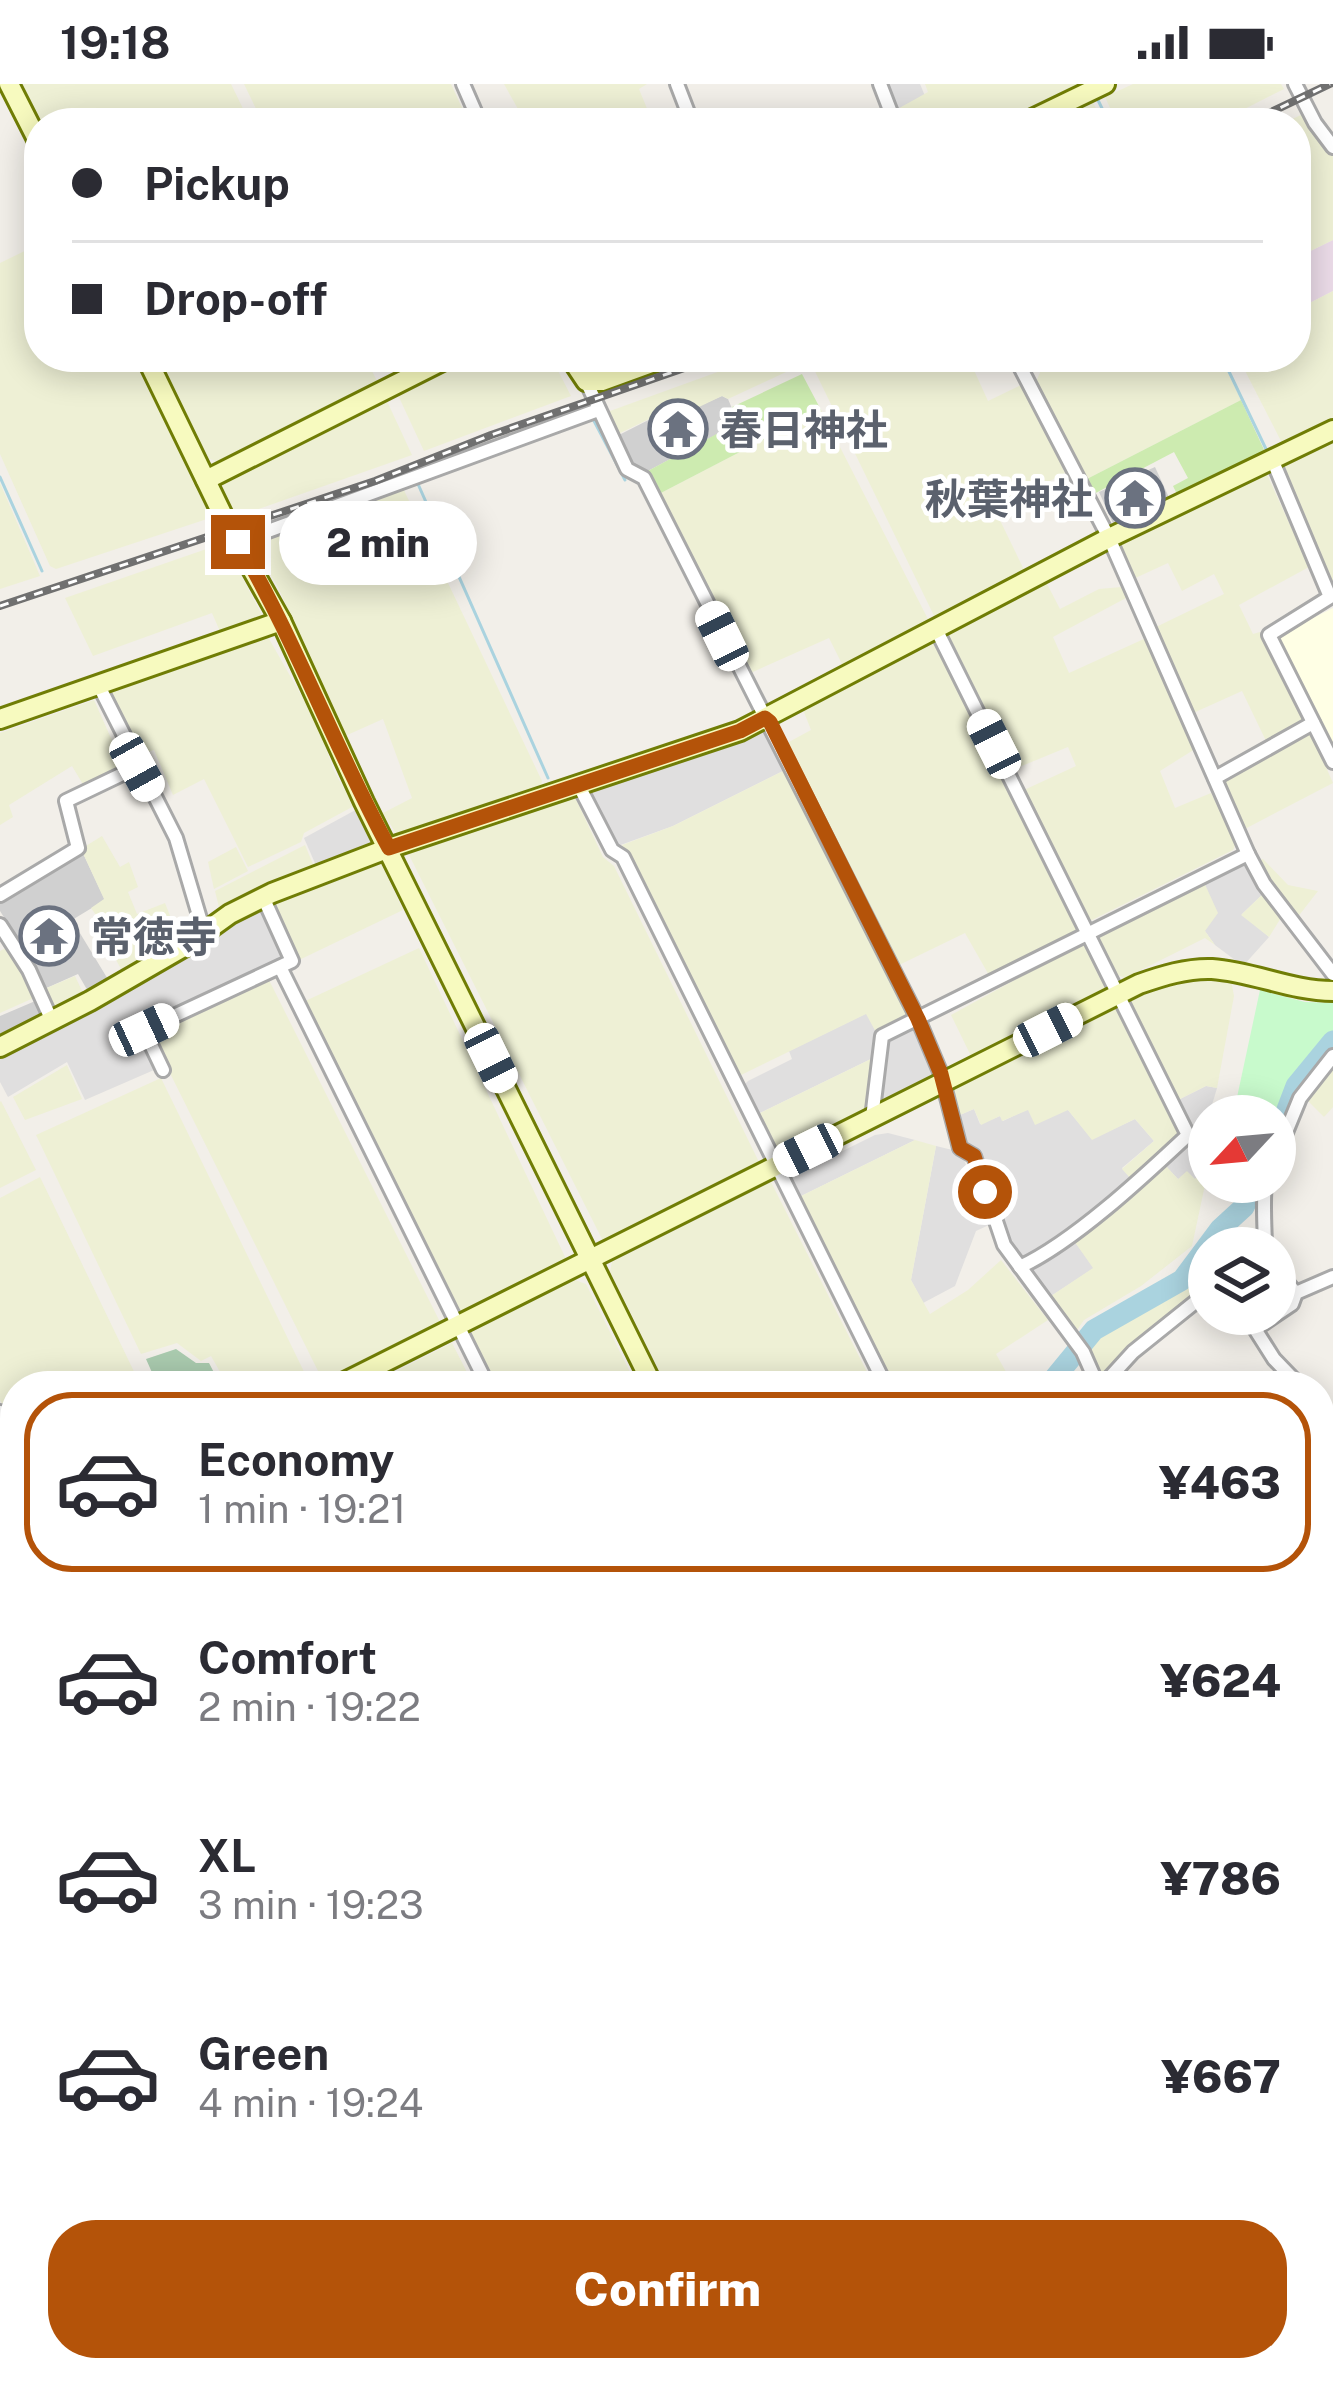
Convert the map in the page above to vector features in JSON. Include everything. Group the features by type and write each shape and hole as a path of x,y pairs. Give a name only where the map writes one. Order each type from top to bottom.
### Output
{"street":[{"path":"9,84 24,114"},
{"path":"1055,108 1105,84"},
{"path":"1311,114 1333,146"},
{"path":"153,372 281,621 338,747 646,1371"},
{"path":"206,480 420,372"},
{"path":"580,372 627,469 644,478 918,1019 943,1082 960,1148 974,1156 1004,1245 1092,1371"},
{"path":"586,381 602,382 628,372"},
{"path":"1023,372 1109,538 1248,854 1264,884 1333,974"},
{"path":"238,542 598,410"},
{"path":"0,1047 187,945 263,897 389,848 765,718 1109,538 1333,430"},
{"path":"1272,459 1330,597 1269,635 1333,762"},
{"path":"0,719 281,621"},
{"path":"937,631 1189,1135 1111,1203 1021,1268"},
{"path":"99,686 176,838 204,932"},
{"path":"1215,778 1312,723"},
{"path":"0,895 78,848 67,801 137,767"},
{"path":"579,786 612,850 623,857 878,1371"},
{"path":"872,1118 882,1036 1248,854"},
{"path":"163,1070 144,1030 292,961 263,897"},
{"path":"0,925 29,970 52,1021"},
{"path":"280,967 480,1371"},
{"path":"367,1371 1162,976 1211,969 1307,990 1333,991"},
{"path":"1296,1108 1333,1056"},
{"path":"1296,1293 1333,1277"},
{"path":"1115,1371 1188,1308"},
{"path":"1259,1335 1286,1371"}],"shaded area":[{"path":"22,84 231,84 243,108 34,108"},
{"path":"244,84 451,84 462,108 256,108"},
{"path":"504,84 647,84 639,89 647,108 517,108"},
{"path":"881,84 920,84 925,96 908,108 889,108"},
{"path":"925,84 1084,84 1035,108 899,108 928,92"},
{"path":"1133,84 1281,84 1284,89 1247,108 1110,108 1105,97"},
{"path":"1311,122 1333,154 1333,240 1311,251"},
{"path":"1333,240 1333,291 1311,302 1311,251"},
{"path":"24,251 24,372 141,372 210,512 207,519 56,569 50,566 0,454 0,263"},
{"path":"1333,291 1333,421 1283,445 1246,372 1311,372 1311,302"},
{"path":"166,372 372,372 378,383 221,462 209,459"},
{"path":"440,372 559,372 571,396 424,451 397,393"},
{"path":"718,372 786,372 728,399 722,396 699,407 678,405 616,435 607,416"},
{"path":"815,372 975,372 988,401 1023,384 1065,473 995,510 1029,580 939,626"},
{"path":"1040,372 1227,372 1241,400 1083,481 1036,382"},
{"name":"春日神社","path":"722,396 728,399 738,423 646,472 633,469 617,436 678,405 699,406"},
{"path":"386,399 412,455 236,517 223,481"},
{"path":"821,410 930,623 846,672 829,638 746,675 657,495"},
{"path":"1333,439 1333,582 1282,465"},
{"name":"秋葉神社","path":"1155,467 1172,504 1116,530 1099,492"},
{"path":"1265,470 1309,567 1239,605 1253,634 1260,632 1304,722 1267,743 1242,691 1191,714 1154,628 1224,594 1214,574 1182,591 1168,563 1131,580 1119,548 1121,539"},
{"path":"0,483 40,576 0,589"},
{"path":"401,484 542,781 539,793 399,838 383,813 412,798 383,719 345,736 277,585 249,543"},
{"path":"218,545 265,621 222,636 212,613 93,656 65,598"},
{"path":"1044,578 1060,609 1099,589 1122,587 1126,598 1053,637 1069,673 1146,638 1195,749 1160,771 1175,808 1211,793 1236,843 1233,850 1088,922 1024,790 1076,766 1068,747 1012,770 945,635"},
{"path":"1333,608 1333,751 1277,641 1279,635"},
{"path":"268,637 317,723 334,771 354,806 304,833 301,842 248,867 204,779 173,795 154,750 135,756 108,699 109,690"},
{"path":"934,639 1080,932 990,977 965,933 897,966 787,743 811,730 802,707"},
{"path":"94,700 123,765 84,786 72,766 9,805 13,817 0,825 0,733"},
{"path":"767,723 789,768 673,826 615,847 584,787"},
{"path":"1310,731 1333,783 1241,831 1220,783 1223,776"},
{"path":"789,768 909,1017 877,1034 866,1014 737,1077 622,845 673,826"},
{"path":"575,797 603,857 614,866 759,1162 603,1241 407,851 560,798"},
{"path":"361,807 381,842 318,870 304,838"},
{"path":"102,836 120,867 129,862 138,887 128,892 137,914 165,903 180,941 124,974 91,908 104,899 81,849"},
{"path":"305,845 315,869 220,911 215,891"},
{"path":"236,847 248,871 214,889 208,862"},
{"name":"常徳寺","path":"81,849 105,900 72,920 109,981 89,993 78,974 42,990 26,952 0,911 0,900"},
{"path":"1246,858 1266,891 1242,914 1269,937 1243,966 1205,931 1203,880"},
{"path":"379,859 403,910 297,961 271,905 276,897"},
{"path":"1263,859 1288,885 1318,891 1297,918 1265,879 1258,861"},
{"path":"1203,880 1218,913 1205,931 1215,945 1205,938 1125,978 1113,973 1094,938 1096,933"},
{"path":"1266,891 1284,913 1269,937 1241,915"},
{"path":"262,905 283,959 154,1070 85,1100 67,1062 8,1097 0,1082 0,1052 214,938 209,931"},
{"path":"1084,942 1109,991 972,1058 951,1015"},
{"path":"10,946 38,996 0,1013 0,951"},
{"path":"419,948 566,1259 455,1315 301,1003"},
{"path":"75,976 84,995 54,1015 42,990"},
{"path":"267,976 441,1324 348,1371 318,1371 151,1031"},
{"path":"1206,978 1231,980 1234,996 1217,1088 1206,1086 1178,1100 1128,1004 1133,996 1152,987"},
{"path":"40,999 47,1014 0,1043 0,1016"},
{"path":"1117,1005 1181,1133 1132,1180 1122,1169 1154,1141 1135,1119 1092,1140 1068,1110 1035,1125 1028,1110 981,1125 974,1109 955,1117 948,1093 951,1088"},
{"path":"867,1013 877,1034 873,1058 756,1115 742,1087 748,1081 792,1059 789,1051"},
{"path":"912,1024 938,1076 877,1106 886,1038"},
{"path":"873,1058 868,1110 774,1157 756,1115"},
{"path":"67,1065 82,1099 25,1120 13,1097"},
{"path":"1333,1067 1333,1107 1324,1117 1308,1101"},
{"path":"161,1078 304,1371 220,1371 211,1356 201,1361 177,1343 141,1354 36,1135"},
{"path":"1206,1086 1217,1088 1215,1095 1188,1095"},
{"path":"1188,1095 1188,1116 1178,1100"},
{"path":"0,1102 36,1170 0,1188"},
{"path":"974,1109 980,1124 1000,1116 1003,1121 1028,1109 1068,1110 1092,1139 1135,1119 1154,1141 1122,1168 1132,1180 1067,1231 1094,1268 1048,1298 1007,1243 964,1146 955,1117"},
{"path":"888,1133 915,1140 797,1198 788,1179 792,1176"},
{"path":"915,1140 936,1146 911,1280 930,1314 968,1290 1001,1260 1048,1320 996,1354 1006,1371 885,1371 797,1198"},
{"path":"1188,1143 1188,1179 1178,1179 1164,1164"},
{"path":"936,1146 961,1152 989,1225 976,1231 955,1286 923,1303 911,1280"},
{"path":"1164,1164 1178,1179 1188,1172 1188,1203 1201,1203 1196,1227 1188,1227 1188,1249 1141,1286 1084,1320 1075,1333 1048,1298 1093,1268 1072,1238"},
{"path":"40,1177 134,1371 0,1371 0,1198"},
{"path":"771,1182 866,1371 660,1371 610,1271 612,1262"},
{"path":"572,1279 586,1284 630,1371 487,1371 469,1334"},
{"path":"1188,1280 1188,1303 1108,1371 1097,1371 1086,1346"},
{"path":"452,1343 466,1371 397,1371"},
{"path":"176,1349 196,1363 209,1363 213,1371 151,1371 146,1359"}],"green space":[{"path":"802,374 821,410 657,495 646,472 737,423 732,407"},
{"path":"1241,400 1266,454 1178,496 1173,486 1188,478 1174,452 1090,496 1083,481"},
{"path":"1260,990 1305,1002 1333,1003 1333,1035 1287,1095 1238,1095"}],"waterway":[{"path":"1097,98 1102,108"},
{"path":"1229,372 1266,449"},
{"path":"593,419 625,480"},
{"path":"0,477 42,571"},
{"path":"418,484 548,778"},
{"path":"223,545 245,574"},
{"path":"258,598 267,616"},
{"path":"274,630 301,686"},
{"path":"1293,1095 1333,1041"},
{"path":"1060,1371 1094,1330 1182,1280 1246,1203"}],"railway":[{"path":"1280,108 1330,84"},
{"path":"0,606 375,481 673,372"}],"place":[{"name":"春日神社","path":"678,429"},
{"name":"秋葉神社","path":"1135,498"},
{"name":"常徳寺","path":"49,936"}],"route":[{"path":"238,542 281,621 389,848 740,731 765,718 770,722 918,1019 941,1074 960,1148 974,1156 985,1192"}]}
